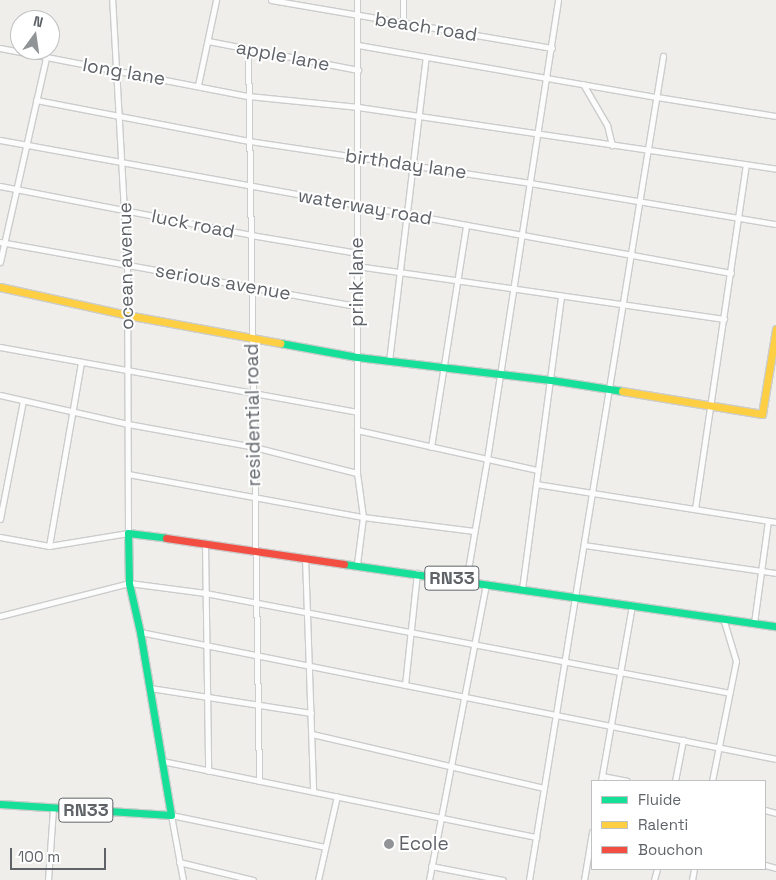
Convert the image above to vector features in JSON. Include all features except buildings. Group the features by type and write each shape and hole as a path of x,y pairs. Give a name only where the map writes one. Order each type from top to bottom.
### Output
{"main road":[{"path":"0,287 128,315 357,357 551,380 762,414 776,329"},
{"path":"128,533 129,583 140,632 171,815"},
{"name":"RN33","path":"128,533 205,542 776,626"},
{"name":"RN33","path":"0,804 171,815"}],"street":[{"name":"ocean avenue","path":"112,0 127,265 128,533"},
{"path":"198,86 216,0"},
{"name":"beach road","path":"271,0 300,2 358,15 552,48"},
{"name":"prink lane","path":"357,0 357,473 363,517 357,564"},
{"path":"403,0 403,22"},
{"path":"466,580 487,459 558,0"},
{"name":"apple lane","path":"208,41 358,70"},
{"path":"358,44 776,116"},
{"name":"residential road","path":"248,49 259,781"},
{"path":"389,361 426,56"},
{"path":"529,880 663,56"},
{"path":"0,262 2,242 46,60"},
{"name":"long lane","path":"58,60 248,96 358,107 776,169"},
{"path":"583,84 607,126 612,145"},
{"name":"birthday lane","path":"36,100 249,141 530,183 776,224"},
{"name":"waterway road","path":"0,140 731,273"},
{"path":"695,510 746,165"},
{"name":"luck road","path":"0,186 251,235 357,253"},
{"path":"431,447 466,225"},
{"name":"serious avenue","path":"2,242 357,306"},
{"path":"357,266 724,319"},
{"path":"522,589 561,296"},
{"path":"0,347 253,395 358,412"},
{"path":"49,546 81,362"},
{"path":"0,395 128,424 254,447 357,473"},
{"path":"0,519 23,401"},
{"path":"357,430 538,470"},
{"path":"128,474 363,517 474,530"},
{"path":"536,484 776,522"},
{"path":"754,623 768,520"},
{"name":"RN33","path":"0,536 49,546 128,533"},
{"path":"205,542 208,771"},
{"path":"584,545 776,573"},
{"path":"305,557 313,791"},
{"path":"405,685 417,573"},
{"path":"0,616 129,583 205,593 730,693"},
{"path":"429,880 486,584"},
{"path":"614,780 602,779 632,605"},
{"path":"712,780 736,661 723,618"},
{"path":"140,632 776,759"},
{"path":"150,688 311,713"},
{"path":"312,734 544,788"},
{"path":"675,780 683,740"},
{"path":"162,760 536,837"},
{"path":"318,880 337,796"},
{"path":"48,880 53,808"},
{"path":"183,880 171,815 325,847"},
{"path":"584,880 591,838"},
{"path":"179,862 253,880"},
{"path":"431,866 480,878 503,880"}],"traffic: fast":[{"path":"280,343 357,357 551,380 622,391"},
{"path":"0,804 171,815 140,632 129,583 128,533 166,538"},
{"path":"344,564 776,626"}],"traffic: slow":[{"path":"0,287 127,315 280,343"},
{"path":"622,391 762,414 776,329"}],"traffic: jam":[{"path":"166,538 344,564"}],"place":[{"name":"Ecole","path":"389,844"}]}
